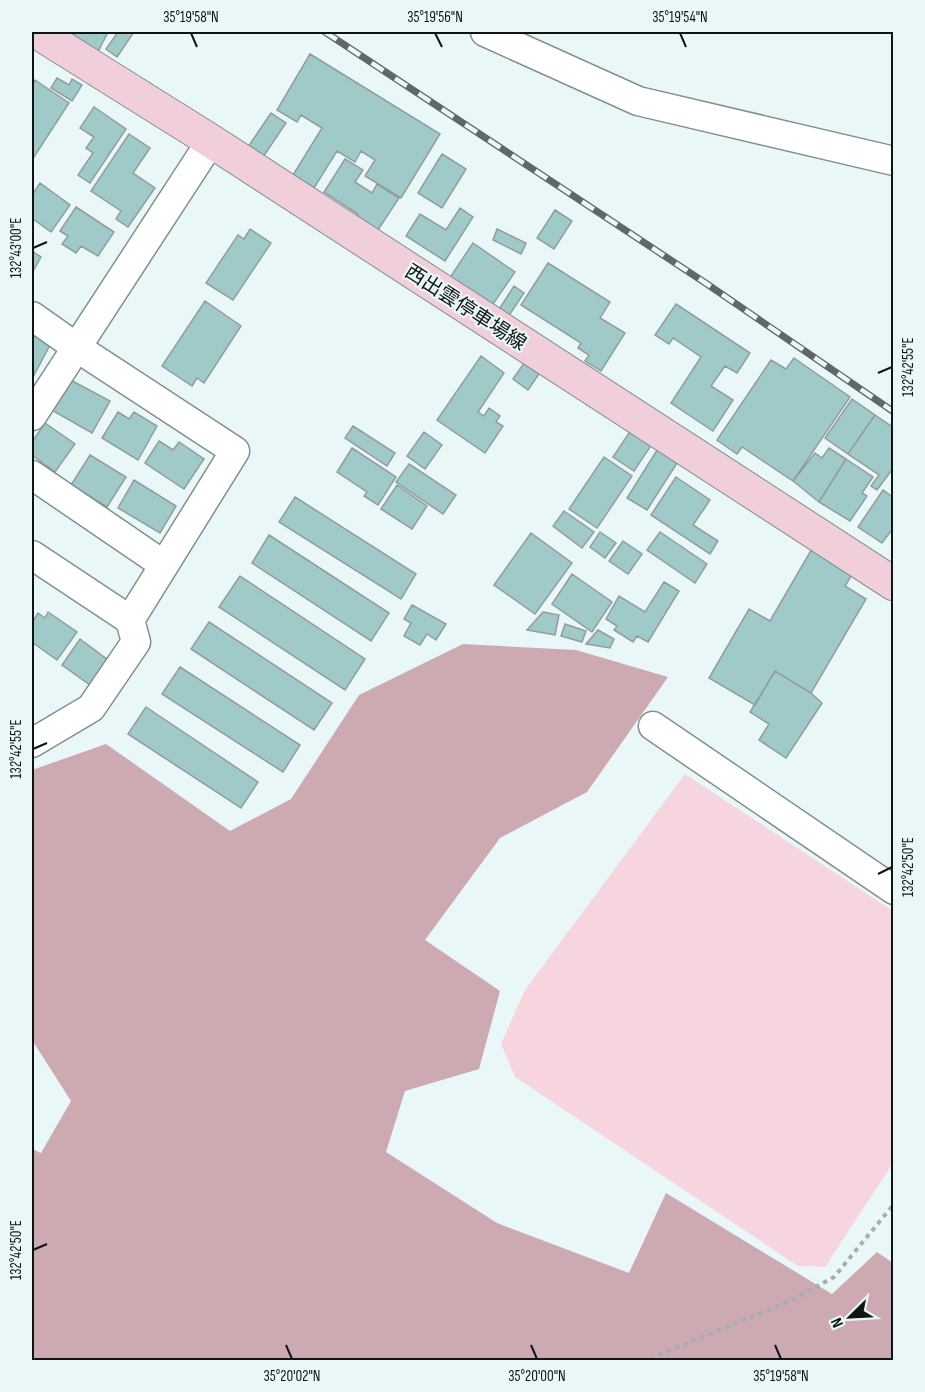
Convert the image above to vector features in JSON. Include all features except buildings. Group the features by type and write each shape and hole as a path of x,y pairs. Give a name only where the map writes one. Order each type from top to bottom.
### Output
{"main road":[{"name":"西出雲停車場線","path":"37,32 211,141 894,584"}],"street":[{"path":"485,32 638,101 894,161"},
{"path":"32,416 211,141"},
{"path":"32,316 235,451 130,620"},
{"path":"32,476 164,565"},
{"path":"32,555 130,620 136,642 91,708 32,743"},
{"path":"653,726 894,890"}],"path":[{"path":"651,1360 658,1355 788,1302 834,1277 894,1204"}],"shaded area":[{"path":"463,644 576,650 668,677 587,792 500,838 425,940 500,991 479,1069 405,1091 386,1152 497,1223 629,1273 666,1193 832,1294 877,1252 893,1263 893,1360 32,1360 32,1149 41,1153 71,1101 32,1040 32,770 106,744 230,831 291,799 359,695"},
{"path":"685,774 893,911 893,1163 825,1267 798,1266 515,1077 501,1044 525,990"}],"railway":[{"path":"325,32 707,284 894,412"}]}
